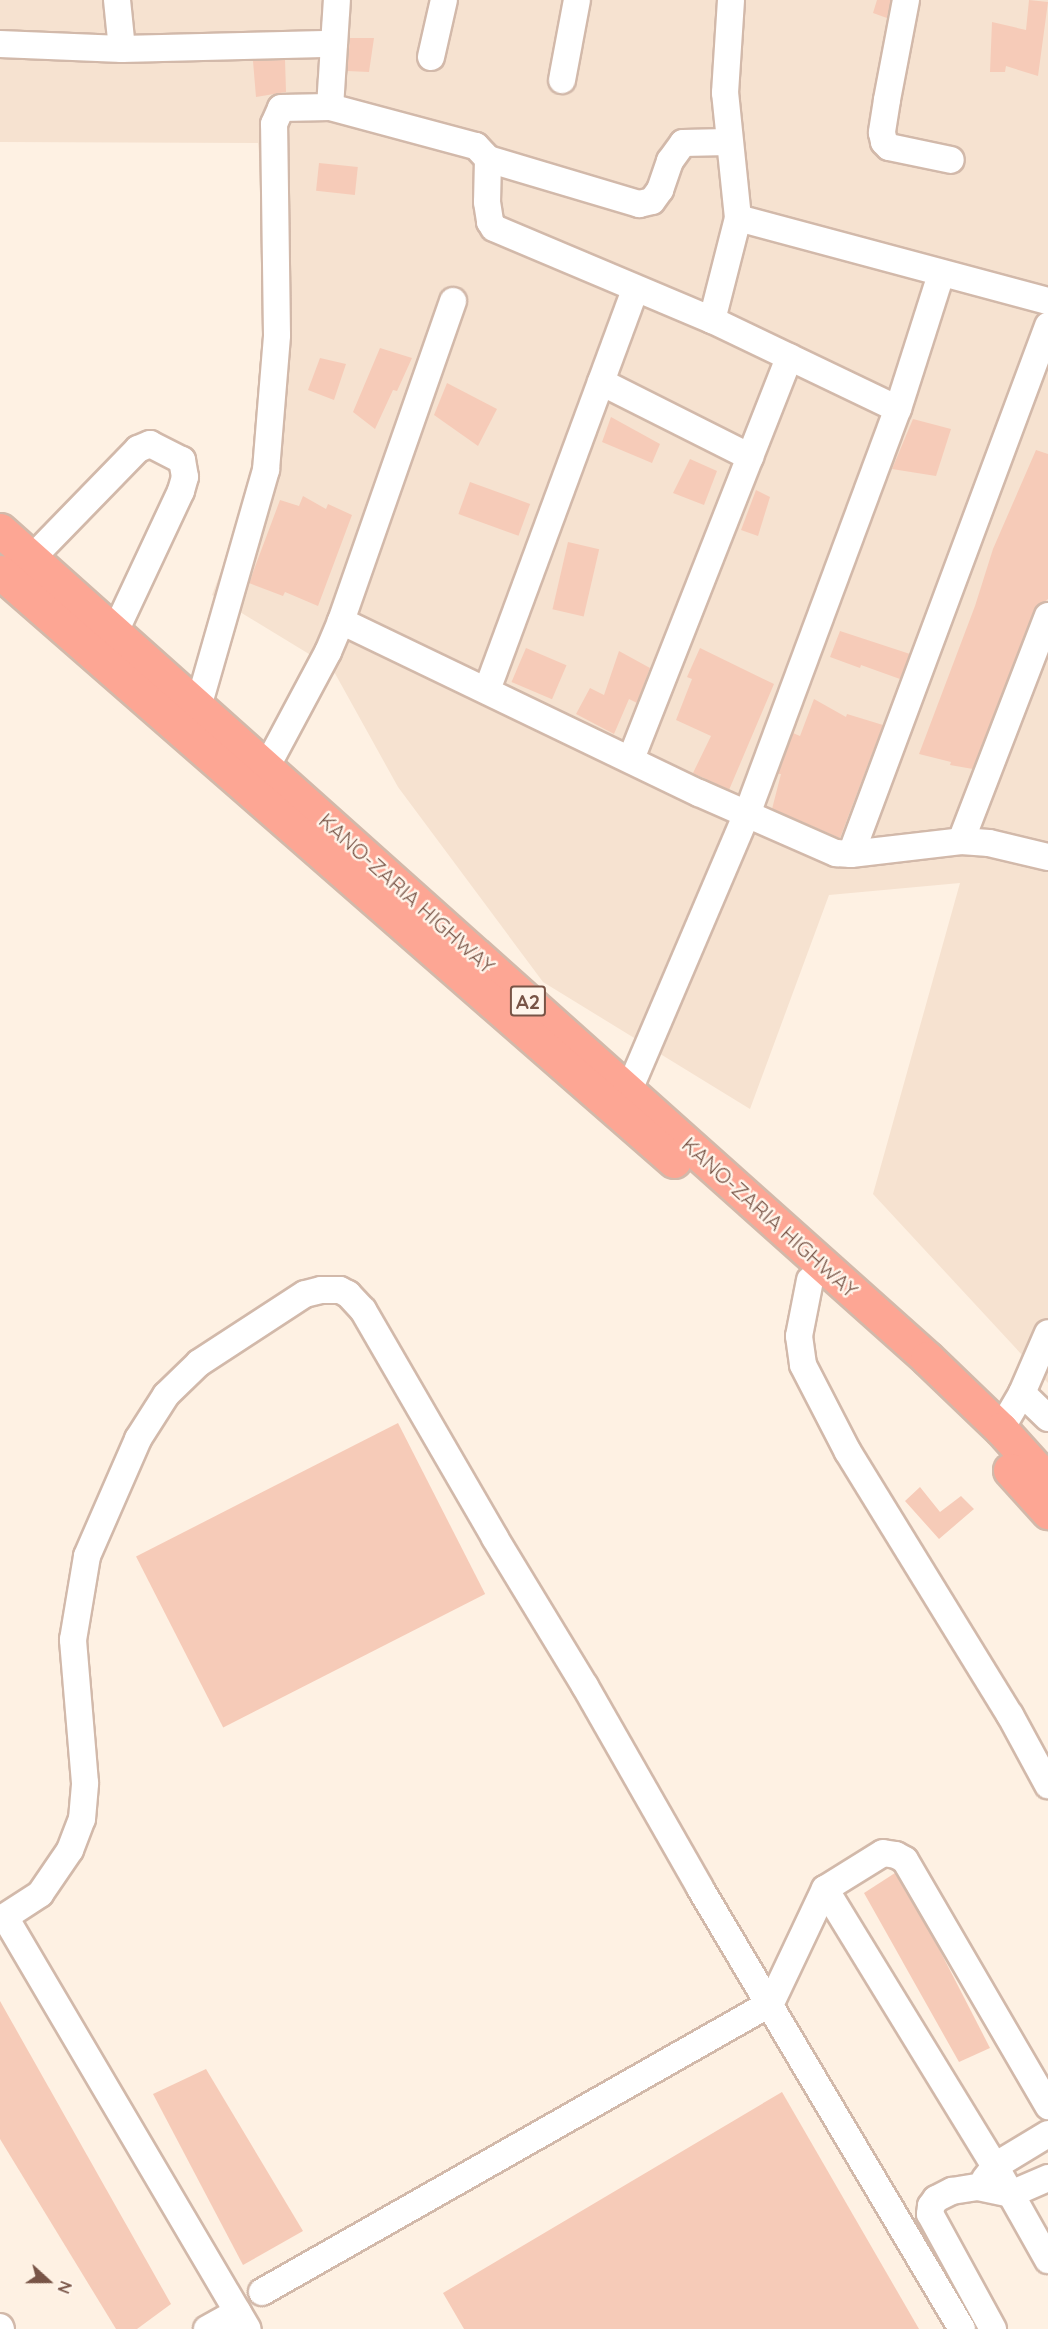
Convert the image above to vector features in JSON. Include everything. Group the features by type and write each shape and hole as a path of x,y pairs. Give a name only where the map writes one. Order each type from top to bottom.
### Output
{"highway":[{"name":"KANO-ZARIA HIGHWAY","path":"0,530 918,1350 1001,1429 1048,1481"},
{"name":"KANO-ZARIA HIGHWAY","path":"0,572 919,1375 1048,1512"}],"street":[{"path":"117,0 122,49"},
{"path":"330,107 337,0"},
{"path":"430,57 444,0"},
{"path":"562,80 577,0"},
{"path":"712,320 738,218 728,142 725,93 731,0"},
{"path":"906,0 887,100 882,133 884,142 889,147 951,160"},
{"path":"0,44 122,49 334,44"},
{"path":"198,707 266,470 277,335 274,124 281,108 330,107 476,146 488,159 639,204 652,201 660,190 670,161 682,143 728,142"},
{"path":"488,159 487,202 490,222 494,228 712,320 898,409"},
{"path":"738,218 941,274 1046,296"},
{"path":"629,1090 747,814 898,409 941,274"},
{"path":"487,690 635,289"},
{"path":"266,768 328,652 341,621 453,300"},
{"path":"851,854 1048,326"},
{"path":"631,759 789,357"},
{"path":"601,382 750,457"},
{"path":"32,558 138,449 150,444 182,460 185,477 181,491 115,632"},
{"path":"961,841 1048,616"},
{"path":"341,621 747,814 836,853 851,854 961,841 989,843 1048,858"},
{"path":"810,1280 799,1336 803,1365 848,1452 1004,1705 1048,1785"},
{"path":"207,2329 243,2320 3,1918 40,1894 70,1850 82,1819 85,1784 74,1640 87,1556 138,1439 166,1395 199,1363 305,1294 340,1290 348,1294 363,1310 495,1538 585,1686 700,1888 771,2003 962,2329"},
{"path":"1001,1429 1022,1393 1048,1333"},
{"path":"1022,1393 1048,1418"},
{"path":"262,2292 771,2003 825,1889 883,1853 896,1855 905,1860 1048,2106"},
{"path":"825,1889 995,2166 1048,2260"},
{"path":"978,2187 995,2166 1048,2134"},
{"path":"993,2329 930,2214 931,2206 936,2199 952,2191 978,2187 1011,2194 1048,2178"}],"shaded area":[{"path":"0,0 1048,0 1048,1383 873,1194 960,883 829,895 750,1109 543,982 398,787 332,668 212,595 264,459 271,274 258,143 0,142"}],"building":[{"path":"877,0 891,0 887,18 873,13"},
{"path":"1029,0 1048,2 1038,76 1006,66 1005,72 990,72 992,22 1026,30"},
{"path":"350,38 374,38 369,72 347,71"},
{"path":"285,60 286,92 256,97 253,61"},
{"path":"319,163 358,167 355,195 316,191"},
{"path":"380,348 412,358 397,391 393,390 375,429 353,412"},
{"path":"320,358 346,364 334,400 308,390"},
{"path":"447,383 497,409 478,446 434,415"},
{"path":"611,417 660,444 652,463 602,442"},
{"path":"913,419 951,429 936,476 892,469"},
{"path":"1036,450 1048,454 1048,599 1034,611 973,769 950,765 951,762 919,754 975,606 993,549"},
{"path":"690,459 717,471 704,505 673,493"},
{"path":"470,482 530,504 519,536 458,514"},
{"path":"756,490 770,497 758,536 741,530"},
{"path":"303,496 326,509 328,504 352,515 318,606 285,592 283,596 249,583 280,500 299,506"},
{"path":"568,542 599,549 584,616 552,609"},
{"path":"840,631 910,654 900,679 830,657"},
{"path":"526,648 567,665 552,699 512,682"},
{"path":"700,648 774,684 729,790 693,773 711,736 676,720 692,679 687,677"},
{"path":"619,651 650,668 637,703 629,699 614,734 576,714 590,688 604,695"},
{"path":"814,699 846,717 847,714 883,725 840,838 772,809 781,774 778,774 793,733 800,736"},
{"path":"398,1423 485,1594 223,1728 136,1556"},
{"path":"920,1487 940,1512 961,1496 974,1509 939,1539 905,1501"},
{"path":"895,1873 936,1943 990,2048 959,2062 864,1893"},
{"path":"0,2001 171,2304 137,2329 116,2329 0,2139"},
{"path":"206,2069 303,2231 243,2265 153,2094"},
{"path":"782,2092 919,2329 464,2329 443,2293"}]}
